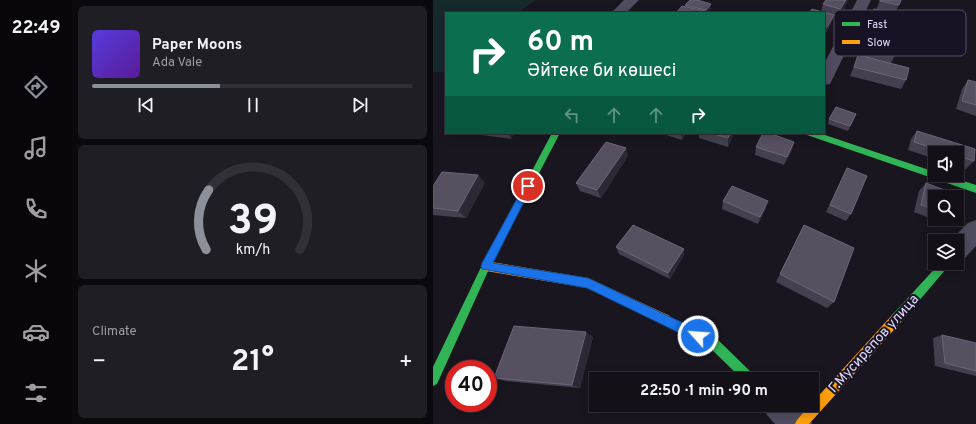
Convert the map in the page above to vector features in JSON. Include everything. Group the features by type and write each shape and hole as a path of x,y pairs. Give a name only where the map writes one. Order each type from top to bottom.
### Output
{"street":[{"path":"619,12 632,0"},
{"path":"859,10 864,0"},
{"path":"825,78 836,56"},
{"path":"433,380 486,266 555,134"},
{"path":"813,134 976,190"},
{"path":"964,243 976,230"},
{"path":"486,266 588,283 712,342 743,372"},
{"name":"Г.Мусирепов улица","path":"801,424 940,270"},
{"path":"784,412 797,424"}],"green space":[{"path":"433,0 536,0 519,12 445,12 445,72 433,72"}],"building":[{"path":"690,0 697,0 711,4 706,10 685,5"},
{"path":"826,0 846,0 840,9 823,4"},
{"path":"880,0 901,0 899,5"},
{"path":"682,6 705,11 704,12 677,12"},
{"path":"812,9 823,12 810,12"},
{"path":"825,13 834,15 827,27 825,26"},
{"path":"858,56 862,56 909,68 906,80 854,67"},
{"path":"968,80 976,82 976,105 962,101"},
{"path":"836,107 856,114 850,126 829,119"},
{"path":"917,131 975,149 974,161 964,158 964,146 928,147 914,142"},
{"path":"714,134 730,134 728,138"},
{"path":"762,134 772,134 794,142 787,157 756,147"},
{"path":"606,142 626,148 597,190 576,183"},
{"path":"847,168 867,176 851,214 830,205"},
{"path":"442,172 478,175 458,211 433,208 433,186"},
{"path":"926,183 944,190 928,190 928,208 921,205"},
{"path":"732,186 768,201 760,217 723,201"},
{"path":"633,225 684,249 668,273 616,247"},
{"path":"804,225 854,248 834,302 780,274"},
{"path":"514,326 586,332 572,385 497,378 497,370"},
{"path":"942,335 976,343 976,371 945,363"}],"traffic: fast":[{"path":"433,380 486,266 555,134"},
{"path":"813,134 976,189"},
{"path":"897,318 940,270"},
{"path":"666,320 712,342 743,372"}],"traffic: slow":[{"path":"486,266 588,283 666,320"},
{"path":"801,424 897,318"}],"route":[{"path":"528,186 486,266 588,283 698,336"}]}
